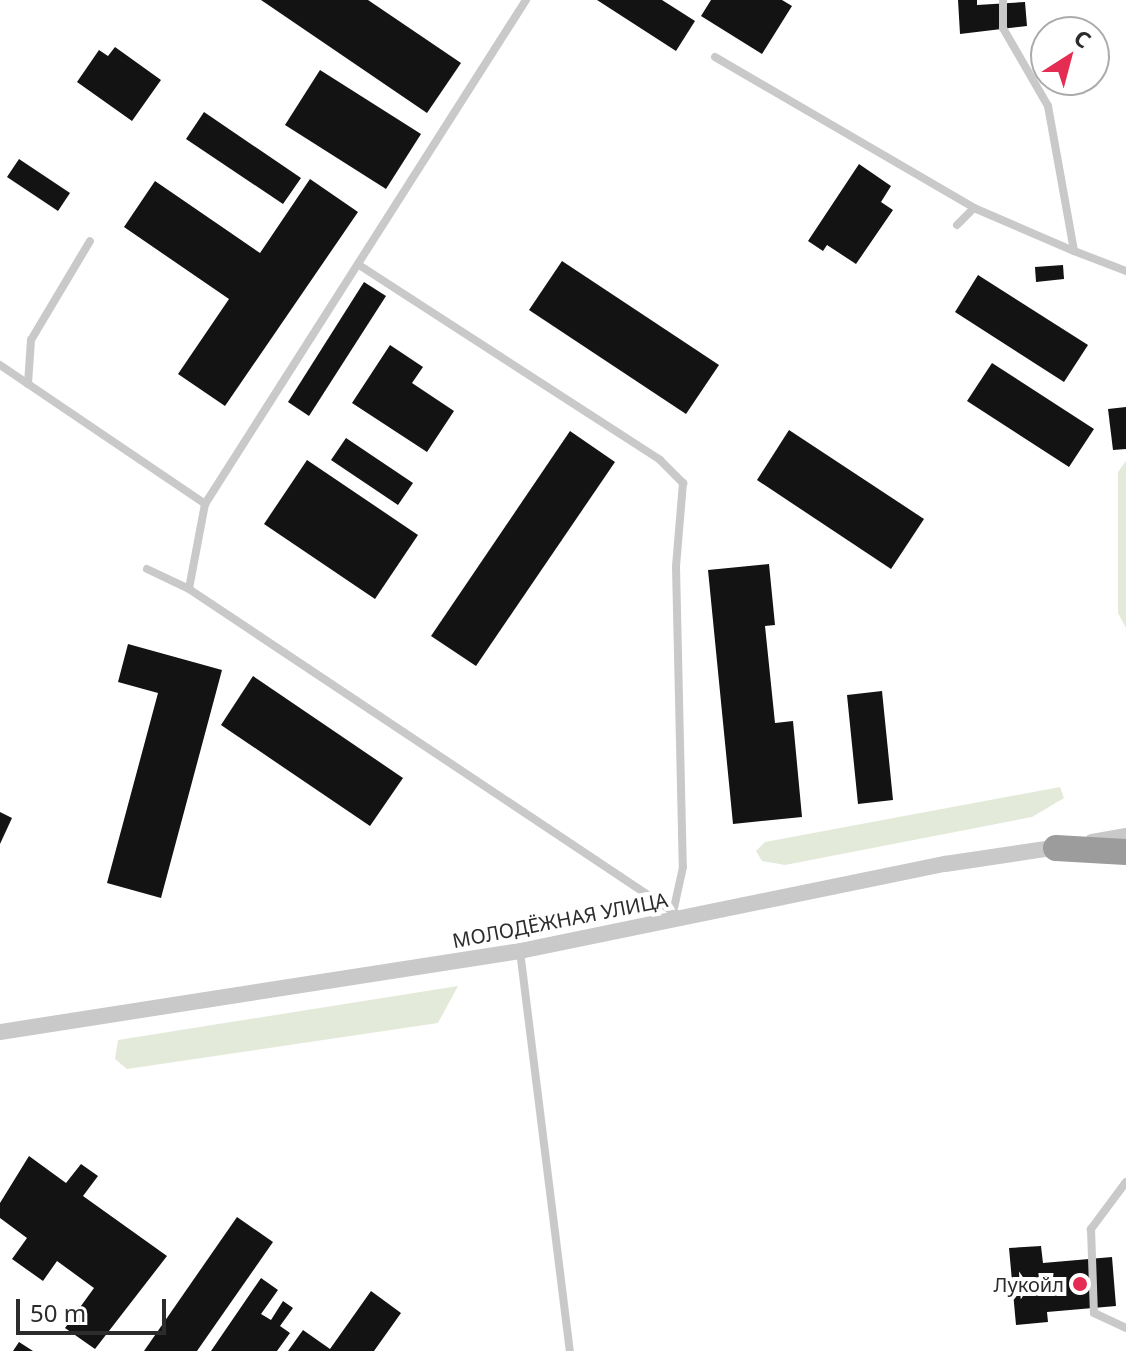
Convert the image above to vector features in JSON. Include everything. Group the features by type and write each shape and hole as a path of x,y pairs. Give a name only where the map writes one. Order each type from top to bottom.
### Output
{"highway":[{"path":"1056,848 1126,852"}],"street":[{"name":"МОЛОДЁЖНАЯ УЛИЦА","path":"0,1032 520,951 678,913 945,864 1126,836"}],"lane":[{"path":"189,589 205,504 526,0"},
{"path":"1003,0 1003,28 1048,106 1074,251"},
{"path":"715,57 974,208 1126,271"},
{"path":"957,225 974,208"},
{"path":"28,384 31,340 90,241"},
{"path":"147,569 189,589 678,913 683,867 676,567 683,483 660,460 359,265"},
{"path":"0,365 205,504"},
{"path":"520,951 570,1351"},
{"path":"1126,1182 1091,1229 1094,1313 1126,1328"}],"green space":[{"path":"1126,461 1126,628 1118,613 1118,472"},
{"path":"1060,787 1064,798 1032,817 785,865 762,861 756,851 765,842"},
{"path":"458,986 438,1023 127,1069 115,1059 118,1040"}],"building":[{"path":"261,0 368,0 461,63 427,113"},
{"path":"597,0 662,0 695,21 676,51"},
{"path":"711,0 782,0 792,6 762,54 701,16"},
{"path":"958,0 977,0 977,5 1025,2 1027,26 960,34"},
{"path":"115,47 161,80 132,121 77,82 99,50 108,56"},
{"path":"320,70 421,134 386,189 285,125"},
{"path":"204,112 301,178 283,204 186,139"},
{"path":"19,159 70,193 58,211 7,177"},
{"path":"859,164 891,186 881,202 893,210 856,264 827,245 823,251 808,241"},
{"path":"310,179 358,212 225,406 178,374 229,299 124,227 155,181 260,253"},
{"path":"562,261 719,365 686,414 529,310"},
{"path":"1063,265 1064,279 1036,282 1035,267"},
{"path":"978,275 1088,345 1064,382 955,312"},
{"path":"364,282 386,296 309,416 288,402"},
{"path":"390,345 423,367 412,383 454,411 427,452 352,403"},
{"path":"992,363 1094,429 1069,467 967,401"},
{"path":"1126,407 1126,449 1113,450 1108,409"},
{"path":"789,430 924,519 891,569 757,480"},
{"path":"570,431 615,462 476,666 431,636"},
{"path":"346,438 413,483 398,505 331,460"},
{"path":"307,460 418,535 375,599 264,524"},
{"path":"769,564 775,625 765,626 775,723 793,721 802,817 733,824 708,570"},
{"path":"128,644 222,670 161,898 107,883 158,693 118,682"},
{"path":"253,676 403,778 370,826 221,725"},
{"path":"882,691 893,800 858,804 847,695"},
{"path":"0,812 12,818 0,844"},
{"path":"29,1156 66,1183 81,1164 98,1176 83,1196 167,1256 95,1349 65,1328 94,1288 57,1261 43,1281 12,1259 27,1238 0,1218 0,1203"},
{"path":"237,1217 273,1242 197,1351 144,1351"},
{"path":"1041,1246 1043,1263 1112,1257 1116,1306 1047,1312 1048,1322 1016,1325 1009,1248"},
{"path":"261,1278 278,1290 261,1314 271,1320 283,1301 293,1308 280,1326 290,1333 277,1351 211,1351"},
{"path":"371,1291 401,1313 374,1351 288,1351 303,1330 330,1349"},
{"path":"19,1342 33,1351 13,1351"}],"place":[{"name":"Лукойл","path":"1080,1284"}]}
